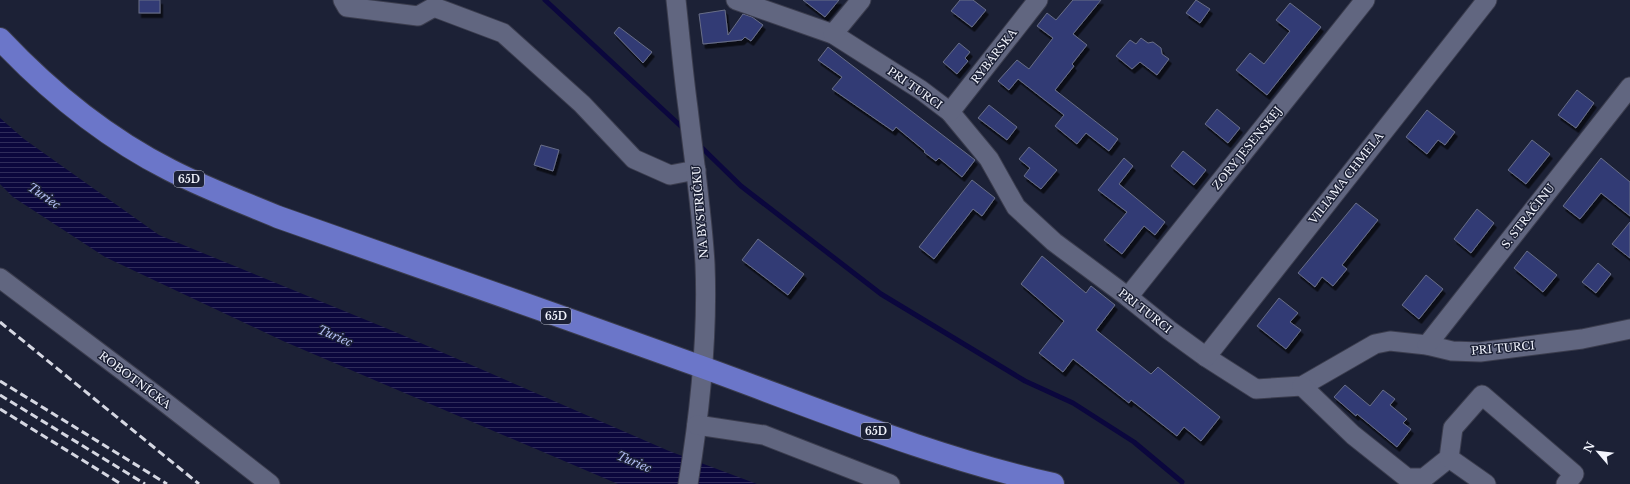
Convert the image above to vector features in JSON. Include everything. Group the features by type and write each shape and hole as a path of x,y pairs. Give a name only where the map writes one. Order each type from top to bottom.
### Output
{"main road":[{"name":"65D","path":"0,39 32,72 77,110 104,130 169,170 213,191 278,217 702,367 907,442 960,459 1053,484"}],"street":[{"path":"342,0 347,7 418,16 434,7 503,33 582,104 634,159 670,175 696,168"},
{"name":"NA BYSTRIČKU","path":"676,0 696,168 705,265 705,308 702,367 696,432 688,484"},
{"name":"PRI TURCI","path":"736,0 833,34 921,90 950,112 989,159 1016,206 1054,242 1206,357 1256,389 1302,386 1375,344 1390,341 1427,345 1452,351 1480,352 1582,339 1630,329"},
{"path":"833,34 861,0"},
{"name":"RYBÁRSKA","path":"950,112 1038,0"},
{"name":"ZORY JESENSKEJ","path":"1128,297 1365,0"},
{"name":"VILIAMA CHMELA","path":"1206,357 1487,0"},
{"name":"S. STRAČINU","path":"1427,345 1630,87"},
{"name":"ROBOTNÍCKA","path":"0,278 162,400 270,484"},
{"path":"1302,386 1353,435 1407,478 1424,478 1449,458 1453,428 1482,395 1574,474 1566,484"},
{"path":"696,432 764,435 890,484"},
{"path":"1449,458 1486,484"}],"water":[{"name":"Turiec","path":"0,118 24,139 159,235 393,331 669,451 757,484 618,484 283,341 105,257 13,197 0,184"}],"building":[{"path":"139,0 160,0 160,13 139,13"},
{"path":"803,0 839,0 825,17"},
{"path":"960,0 973,0 986,10 972,27 951,11"},
{"path":"1073,0 1101,0 1073,34 1087,45 1072,64 1074,66 1055,90 1118,139 1109,151 1086,133 1077,144 1055,126 1064,115 1018,79 1009,90 998,81 1017,60 1029,69 1053,38 1037,26 1047,13 1056,20"},
{"path":"1196,0 1210,9 1200,23 1186,13"},
{"path":"1290,3 1321,27 1267,95 1236,70 1250,53 1264,64 1290,31 1276,20"},
{"path":"725,10 728,35 743,14 752,17 763,25 751,41 745,37 742,40 703,44 699,14"},
{"path":"619,27 652,52 643,63 614,33"},
{"path":"1141,38 1148,43 1153,42 1161,48 1162,54 1169,59 1157,75 1140,62 1132,69 1116,56 1130,40 1136,44"},
{"path":"959,43 970,52 965,58 968,61 957,74 943,62"},
{"path":"828,47 975,160 962,177 939,158 936,161 924,152 925,151 896,127 893,131 832,89 842,77 818,60"},
{"path":"1577,90 1594,103 1576,128 1558,115"},
{"path":"989,105 1017,127 1007,140 978,118"},
{"path":"1217,109 1240,128 1228,143 1205,124"},
{"path":"1427,110 1455,132 1445,145 1438,140 1427,154 1406,137"},
{"path":"1532,140 1550,154 1526,184 1508,170"},
{"path":"541,145 559,150 553,171 534,165"},
{"path":"1029,147 1057,170 1041,189 1024,176 1030,168 1019,159"},
{"path":"1183,151 1206,170 1194,185 1171,166"},
{"path":"1124,158 1133,166 1119,184 1165,222 1155,235 1144,226 1122,254 1104,240 1127,212 1098,190"},
{"path":"1601,158 1630,182 1630,216 1601,193 1580,219 1563,206"},
{"path":"972,180 995,198 982,216 973,209 934,259 919,247"},
{"path":"1356,203 1378,220 1342,265 1347,269 1333,286 1322,277 1315,287 1298,273"},
{"path":"1477,209 1494,223 1471,253 1454,239"},
{"path":"1630,222 1630,258 1612,244"},
{"path":"758,239 804,274 788,295 742,260"},
{"path":"1527,251 1557,275 1543,292 1514,268"},
{"path":"1042,256 1086,293 1091,286 1115,305 1096,330 1151,374 1158,367 1220,417 1201,441 1184,427 1177,436 1131,400 1129,403 1073,359 1063,372 1039,353 1064,321 1021,284"},
{"path":"1598,263 1611,274 1596,293 1582,282"},
{"path":"1426,275 1443,289 1419,319 1402,305"},
{"path":"1279,298 1298,313 1290,322 1301,330 1286,349 1257,326"},
{"path":"1345,385 1370,406 1383,390 1395,399 1390,405 1407,419 1403,423 1411,429 1397,447 1357,414 1356,416 1334,397"}],"waterway":[{"path":"545,0 686,131"},
{"path":"698,144 741,186 881,294 1025,381 1073,403 1134,442 1182,482"}],"railway":[{"path":"0,322 199,484"},
{"path":"0,381 167,484"},
{"path":"0,395 145,484"},
{"path":"0,409 121,484"}]}
